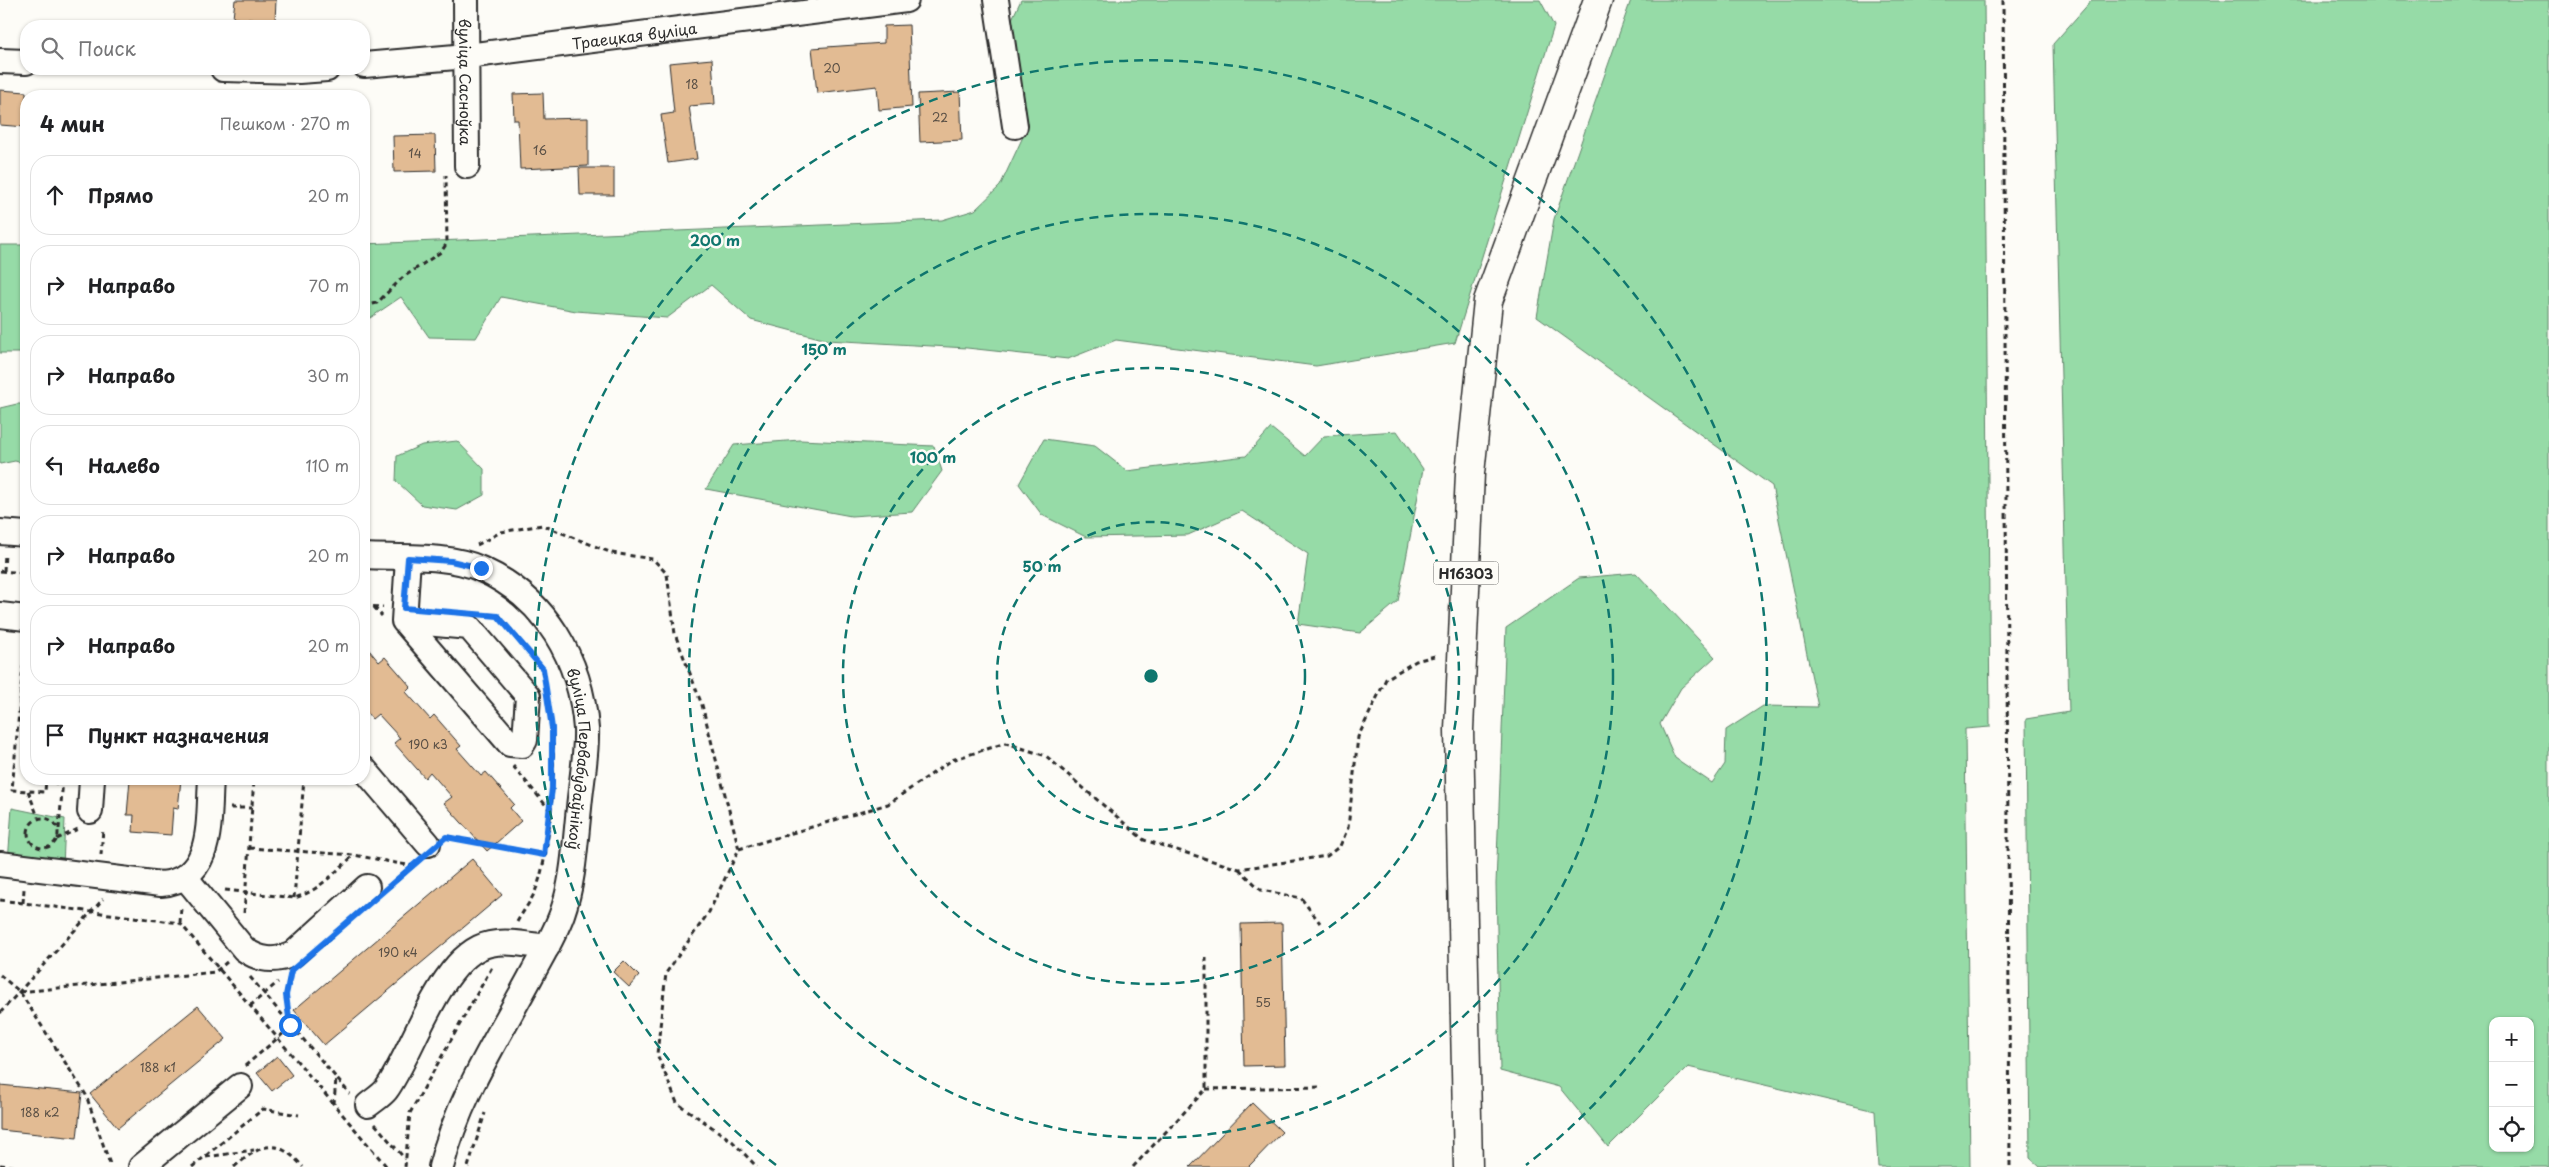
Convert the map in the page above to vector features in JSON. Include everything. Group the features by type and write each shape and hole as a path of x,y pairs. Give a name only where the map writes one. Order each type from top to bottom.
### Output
{"main road":[{"name":"Н16303","path":"1468,1167 1459,730 1470,473 1488,301 1598,0"}],"street":[{"name":"вуліца Сасноўка","path":"466,0 467,166"},
{"name":"Траецкая вуліца","path":"370,65 467,56 906,0"},
{"path":"996,0 1015,126"},
{"path":"0,61 20,62"},
{"path":"0,532 20,534"},
{"name":"вуліца Первабудаўнікоў","path":"370,556 451,561 481,568 512,587 542,612 562,641 577,676 586,730 572,879 562,914 547,947 457,1114 441,1167"},
{"path":"404,615 469,627 528,696 525,740 522,745 510,744 404,615 408,558"},
{"path":"0,615 20,617"},
{"path":"370,776 432,847"},
{"path":"90,811 92,785"},
{"path":"0,864 160,884 173,882 185,877 198,864 206,846 211,785"},
{"path":"185,877 244,949 255,957 268,960 282,959 293,954 376,889"},
{"path":"366,1109 385,1091 447,978 470,953 488,944 506,942 547,947"},
{"path":"141,1167 240,1086"}],"path":[{"path":"2002,0 2010,1167"},
{"path":"370,305 377,303 402,278 441,252 447,243 446,172 467,166"},
{"path":"476,546 500,532 542,525 612,553 653,559 667,574 675,634 702,705 739,849 709,912 666,973 657,1054 678,1103 732,1140 757,1167"},
{"path":"468,544 482,547"},
{"path":"0,571 20,573"},
{"path":"370,607 404,615"},
{"path":"480,615 498,616 543,669 546,688"},
{"path":"739,849 888,804 952,760 1006,744 1046,756 1144,840 1239,869 1327,856 1340,846 1348,828 1358,737 1386,679 1416,660 1463,649"},
{"path":"20,701 12,790 45,792 46,785"},
{"path":"405,1167 410,1113 536,888 544,855 552,788 552,728 549,708"},
{"path":"38,817 28,827 28,839 32,844 41,848 49,847 54,843 59,832 62,785"},
{"path":"243,917 254,785"},
{"path":"294,898 304,785"},
{"path":"28,791 38,817"},
{"path":"38,817 48,818 53,821 59,832"},
{"path":"376,889 412,866 432,847 544,855"},
{"path":"249,848 354,855 412,866"},
{"path":"221,890 294,898 312,892 354,855"},
{"path":"1239,869 1261,890 1300,898 1320,923"},
{"path":"23,903 25,884"},
{"path":"0,1013 107,895 98,894"},
{"path":"0,900 180,923 386,1167"},
{"path":"180,923 182,904"},
{"path":"1132,1167 1206,1089 1206,956"},
{"path":"20,992 215,972 233,957"},
{"path":"290,1025 286,995 291,971"},
{"path":"246,972 336,1078 366,1109 406,1160"},
{"path":"0,975 20,992 86,1094 111,1167"},
{"path":"250,1006 284,976"},
{"path":"334,1105 336,1078"},
{"path":"1206,1089 1323,1087"},
{"path":"468,1167 487,1108"},
{"path":"192,1167 263,1109 298,1115"},
{"path":"234,1167 255,1150 264,1146 284,1149 292,1154 303,1167"},
{"path":"204,1157 255,1150"},
{"path":"0,1166 19,1167"}],"green space":[{"path":"1021,0 1540,0 1554,26 1455,343 1316,366 1116,340 1068,359 967,348 827,340 751,320 711,285 667,318 576,311 501,297 476,338 429,337 401,297 370,318 370,244 942,220 975,210 1000,186 1028,126 1012,19"},
{"path":"1631,0 1984,0 1990,727 1965,729 1970,1167 1878,1167 1875,1111 1688,1067 1608,1147 1559,1087 1500,1071 1496,884 1506,628 1579,578 1636,573 1715,657 1681,688 1660,724 1675,758 1712,783 1725,764 1726,730 1763,706 1818,707 1772,486 1537,317 1554,219"},
{"path":"2092,0 2549,0 2549,1167 2040,1167 2030,1158 2026,719 2069,712 2053,44"},
{"path":"0,245 20,245 20,353 0,353"},
{"path":"20,404 20,462 15,461 0,464 0,408"},
{"path":"1271,428 1305,456 1324,436 1397,431 1423,469 1398,601 1360,633 1298,624 1308,554 1242,511 1188,535 1086,537 1042,515 1019,484 1044,439 1095,446 1127,471 1246,456"},
{"path":"800,440 934,446 942,471 912,512 851,516 706,489 734,445"},
{"path":"457,441 484,469 484,495 457,510 422,505 396,481 397,456 422,445"},
{"path":"12,808 65,819 63,868 8,862"}],"building":[{"path":"235,0 276,0 275,20 233,18"},
{"path":"909,25 912,107 879,110 877,86 817,93 812,48 884,43 884,26"},
{"path":"712,59 715,104 689,106 697,159 668,163 661,115 674,113 669,63"},
{"path":"0,90 20,92 20,127 0,125"},
{"path":"960,92 962,140 920,142 918,94"},
{"path":"543,93 544,119 588,118 588,166 520,169 518,120 514,120 513,94"},
{"path":"435,135 436,171 394,172 393,136"},
{"path":"579,168 614,168 614,195 580,195"},
{"path":"370,651 379,662 385,657 411,687 406,692 430,719 434,715 461,746 457,749 481,776 486,772 514,804 510,808 521,821 487,851 444,803 452,797 430,772 425,778 394,743 400,738 378,714 372,719 370,716"},
{"path":"130,785 180,785 178,809 173,808 171,835 133,832 134,815 127,815"},
{"path":"472,859 502,895 324,1045 294,1010"},
{"path":"1282,923 1285,1065 1244,1066 1241,924"},
{"path":"624,961 639,976 629,987 613,972"},
{"path":"198,1006 226,1039 118,1128 90,1094"},
{"path":"277,1056 292,1075 272,1091 257,1073"},
{"path":"0,1085 82,1093 77,1138 0,1130"},
{"path":"1252,1103 1282,1132 1248,1167 1190,1167"}],"route":[{"path":"290,1025 286,995 291,971 446,837 544,855 552,788 552,728 543,669 498,616 404,608 408,558 451,561 481,568"}]}
